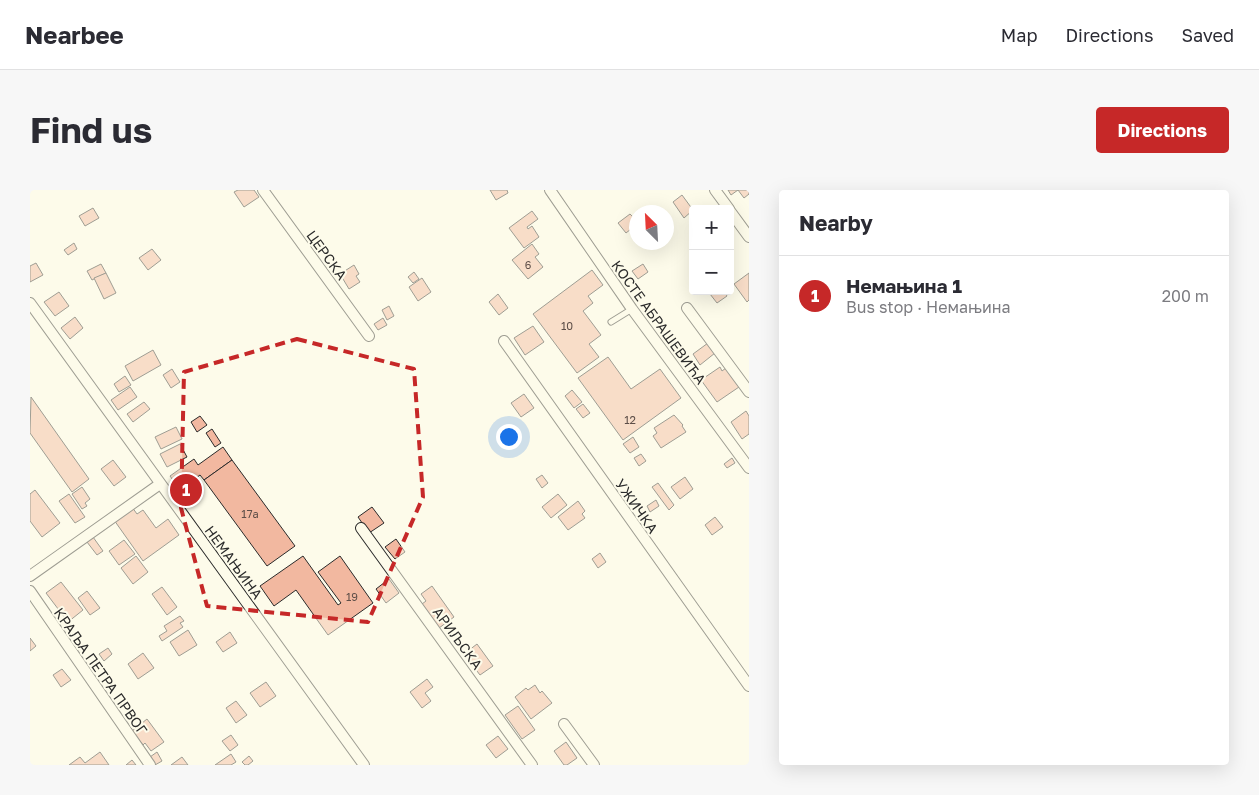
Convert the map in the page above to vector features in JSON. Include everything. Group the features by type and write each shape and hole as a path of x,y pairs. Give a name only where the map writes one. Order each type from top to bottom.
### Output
{"street":[{"name":"ЦЕРСКА","path":"263,190 369,336"},
{"name":"КОСТЕ АБРАШЕВИЋА","path":"550,190 632,309 749,468"},
{"path":"715,190 726,205"},
{"path":"734,216 749,237"},
{"name":"НЕМАЊИНА","path":"30,303 364,765"},
{"path":"687,308 749,392"},
{"name":"УЖИЧКА","path":"504,341 749,686"},
{"path":"30,576 160,484"},
{"name":"АРИЉСКА","path":"361,528 532,765"},
{"name":"КРАЉА ПЕТРА ПРВОГ","path":"30,591 150,765"},
{"path":"564,724 594,765"}],"lane":[{"path":"611,322 632,309"}],"highlighted area":[{"path":"297,339 414,369 423,497 368,622 207,606 181,508 184,372"}],"building":[{"path":"238,190 254,190 259,197 244,207 234,192"},
{"path":"490,190 507,190 508,193 496,200"},
{"path":"728,190 738,190 731,195"},
{"path":"738,190 749,190 749,194 744,198"},
{"path":"682,195 689,205 689,214 684,218 673,202"},
{"path":"93,208 99,218 85,226 79,216"},
{"path":"532,211 538,219 527,227 528,229 532,226 539,237 524,248 509,228"},
{"path":"629,215 629,231 626,233 618,223"},
{"path":"74,243 77,249 68,255 64,250"},
{"path":"532,244 539,254 535,257 543,267 528,279 512,260"},
{"path":"152,249 161,260 148,270 139,258"},
{"path":"36,263 43,275 30,282 30,266"},
{"path":"101,264 106,273 92,280 87,271"},
{"path":"643,264 648,272 638,279 632,271"},
{"path":"354,265 359,274 356,276 360,282 349,289 340,274"},
{"path":"592,270 603,285 588,296 593,303 583,311 601,335 589,344 599,357 577,373 533,314"},
{"path":"414,272 419,279 413,283 408,277"},
{"path":"106,273 116,293 104,299 94,278"},
{"path":"749,273 749,300 747,302 734,284"},
{"path":"422,278 431,292 418,301 409,287"},
{"path":"59,292 69,306 55,316 44,302"},
{"path":"498,294 508,308 499,315 489,302"},
{"path":"711,295 726,295 727,296 717,303"},
{"path":"389,306 394,316 387,320 382,310"},
{"path":"75,317 83,328 70,339 61,328"},
{"path":"383,318 387,325 378,330 374,324"},
{"path":"533,326 544,342 525,355 514,338"},
{"path":"708,343 715,353 700,365 693,354"},
{"path":"153,350 161,365 133,381 125,366"},
{"path":"608,357 631,389 660,369 681,398 623,440 578,378"},
{"path":"720,367 722,371 726,368 739,387 717,402 701,380"},
{"path":"172,369 180,382 171,388 163,375"},
{"path":"125,376 131,385 119,392 114,384"},
{"path":"130,387 137,397 118,410 111,400"},
{"path":"572,390 582,402 574,408 565,396"},
{"path":"524,394 534,408 521,417 511,403"},
{"path":"31,397 89,479 72,492 30,433"},
{"path":"144,402 150,409 133,422 127,414"},
{"path":"583,404 590,413 583,418 576,409"},
{"path":"746,411 749,416 749,434 742,439 731,422"},
{"path":"674,415 683,425 686,432 661,448 653,436 657,433 654,428"},
{"path":"200,416 207,425 197,432 191,422"},
{"path":"176,427 182,439 161,449 155,437"},
{"path":"212,429 221,443 215,447 206,433"},
{"path":"633,437 639,447 630,453 623,444"},
{"path":"180,444 187,457 167,467 160,454"},
{"path":"223,447 232,460 204,480 200,475 180,490 170,476 194,459 198,465"},
{"path":"641,454 646,461 639,466 634,458"},
{"path":"732,458 735,463 727,468 724,464"},
{"path":"113,460 126,477 114,486 101,469"},
{"path":"232,460 295,546 267,566 204,480"},
{"path":"542,475 548,483 542,488 536,479"},
{"path":"685,477 693,489 680,499 671,487"},
{"path":"658,483 674,505 669,510 652,487"},
{"path":"82,487 90,499 85,503 87,506 82,509 72,494"},
{"path":"35,490 60,523 42,537 30,521 30,494"},
{"path":"69,494 85,517 75,523 59,501"},
{"path":"558,494 567,505 551,518 542,507"},
{"path":"656,500 659,506 650,512 647,506"},
{"path":"578,501 585,511 582,514 585,518 568,530 558,517"},
{"path":"132,507 137,514 143,510 156,528 168,519 179,535 143,561 114,520"},
{"path":"372,507 384,523 369,533 358,517"},
{"path":"715,517 723,527 712,535 705,525"},
{"path":"93,537 103,551 97,555 87,542"},
{"path":"396,539 405,552 395,559 385,547"},
{"path":"124,540 135,554 119,565 109,551"},
{"path":"600,553 606,562 598,568 592,559"},
{"path":"136,556 148,572 133,584 121,568"},
{"path":"303,556 338,605 341,603 318,572 340,556 373,603 328,635 296,590 274,606 260,586"},
{"path":"389,579 399,593 386,603 376,589"},
{"path":"61,582 83,610 68,622 46,593"},
{"path":"432,586 454,617 439,628 422,604 426,601 421,594"},
{"path":"162,587 177,607 167,615 152,594"},
{"path":"87,591 100,608 90,615 78,598"},
{"path":"180,616 184,621 180,623 183,627 162,641 159,636 167,631 164,626"},
{"path":"188,630 197,645 179,656 170,642"},
{"path":"230,632 237,643 223,652 216,642"},
{"path":"30,638 36,646 30,651"},
{"path":"477,644 493,666 480,675 464,654"},
{"path":"108,648 112,654 104,661 99,654"},
{"path":"143,653 154,668 138,679 128,664"},
{"path":"62,669 71,680 61,687 53,675"},
{"path":"427,679 433,687 425,693 431,701 422,708 410,692"},
{"path":"266,682 276,696 260,707 250,693"},
{"path":"535,685 540,693 542,691 552,703 531,719 515,697 526,688 528,690"},
{"path":"236,701 247,715 236,723 226,708"},
{"path":"518,706 535,730 522,739 505,715"},
{"path":"147,719 164,742 151,751 145,743 143,745 132,731"},
{"path":"231,735 238,745 230,751 222,741"},
{"path":"498,736 508,749 496,758 486,745"},
{"path":"566,742 577,758 564,765 554,751"},
{"path":"100,752 109,765 69,765 80,757 85,763"},
{"path":"157,752 162,761 155,765 150,757"},
{"path":"231,754 236,762 231,765 215,765"},
{"path":"249,756 253,761 245,765 242,762"},
{"path":"182,757 188,765 171,765"},
{"path":"132,760 136,765 126,765"}],"place":[{"name":"Немањина 1","path":"186,490"}]}
